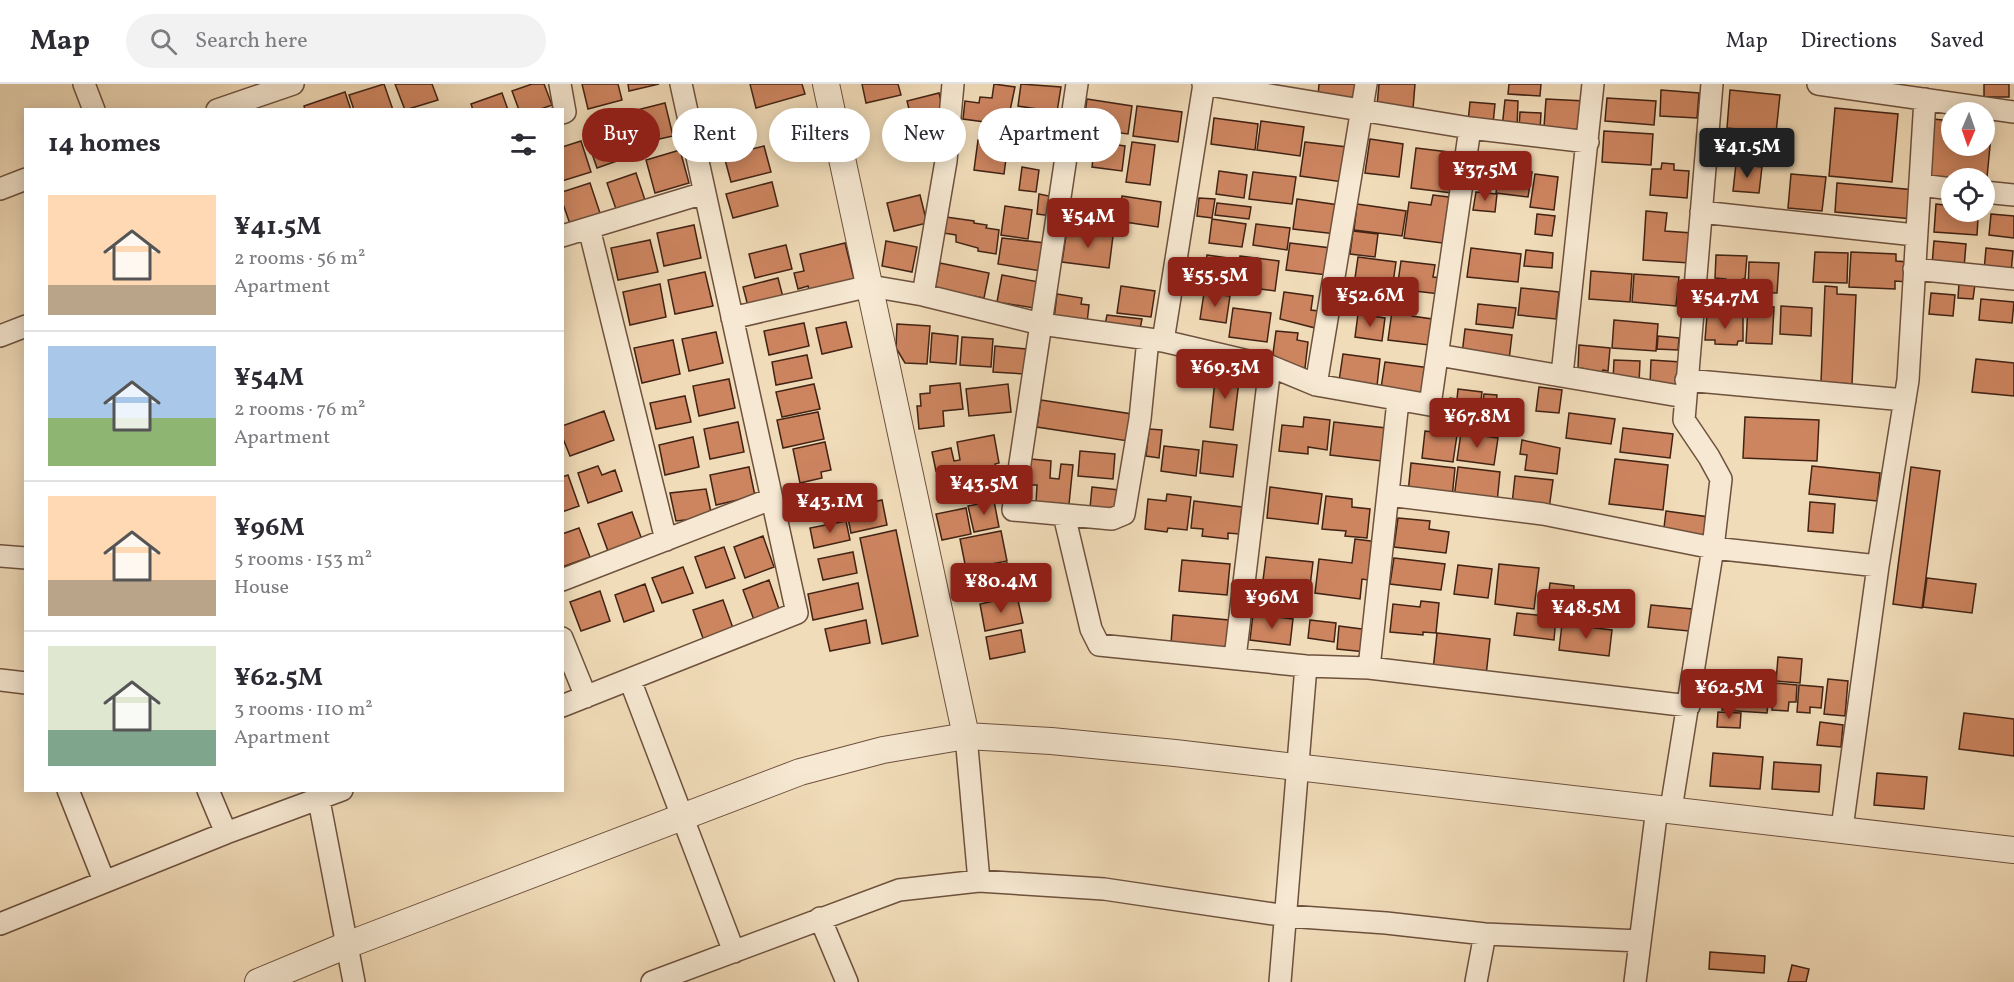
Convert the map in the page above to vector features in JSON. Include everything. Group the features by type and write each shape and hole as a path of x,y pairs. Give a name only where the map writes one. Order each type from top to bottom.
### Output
{"street":[{"path":"84,84 93,108"},
{"path":"231,107 292,84"},
{"path":"560,84 564,112"},
{"path":"564,705 797,613 681,84"},
{"path":"826,84 966,736 979,882"},
{"path":"923,295 946,161 953,84"},
{"path":"1077,84 1013,510 1112,519 1124,514 1204,84 1362,108 1470,128 1588,142"},
{"path":"1316,385 1366,84"},
{"path":"1562,375 1593,84"},
{"path":"1635,982 1640,941 1664,809 1689,706 1713,548 1720,479 1709,457 1684,420 1712,84"},
{"path":"1818,84 2014,112"},
{"path":"1842,828 1878,566 1905,400 1925,99"},
{"path":"732,318 870,286 923,295 1041,324 1155,340 1270,366 1316,385 1430,405 1470,128"},
{"path":"0,189 24,180"},
{"path":"1920,185 1941,188"},
{"path":"564,235 704,193"},
{"path":"1995,193 2014,195"},
{"path":"1701,212 1915,235"},
{"path":"589,228 666,540"},
{"path":"1914,268 2014,279"},
{"path":"0,336 24,327"},
{"path":"1438,355 1562,375 1686,388 1905,400"},
{"path":"1235,658 1270,366"},
{"path":"1369,668 1398,401"},
{"path":"1388,495 1542,514 1713,548 1878,566"},
{"path":"564,579 771,499"},
{"path":"1064,515 1091,629 1099,645 1306,666 1369,668 1689,706"},
{"path":"0,556 24,558"},
{"path":"564,643 586,697"},
{"path":"1280,982 1306,666"},
{"path":"0,680 24,684"},
{"path":"630,680 734,952"},
{"path":"258,982 347,945 800,772 883,750 966,736 1051,741 1842,828 2014,850"},
{"path":"69,792 104,881"},
{"path":"209,792 226,833"},
{"path":"0,924 318,795 354,982"},
{"path":"652,982 899,890 979,882 1104,889 1287,916 1386,923 1485,934 1640,941"},
{"path":"820,918 847,982"},
{"path":"1476,982 1485,934"}],"building":[{"path":"384,84 392,108 353,108 349,95"},
{"path":"395,84 432,84 438,100 404,108"},
{"path":"532,84 544,84 552,105 544,108 518,108 512,91"},
{"path":"582,84 618,84 622,100 588,108"},
{"path":"628,84 659,84 629,91"},
{"path":"750,84 802,84 805,94 756,108"},
{"path":"862,84 898,84 901,95 866,103"},
{"path":"994,84 1015,87 1011,108 978,108 978,121 966,119 965,101 979,103 980,97 992,98"},
{"path":"1021,84 1061,87 1058,108 1018,106"},
{"path":"1319,84 1361,84 1359,100 1318,96"},
{"path":"1379,84 1415,84 1413,109 1377,106"},
{"path":"1509,84 1541,84 1540,96 1508,94"},
{"path":"1984,84 2009,84 2009,97 1984,97"},
{"path":"1661,90 1699,93 1697,118 1660,116"},
{"path":"1730,90 1780,95 1776,133 1727,128"},
{"path":"345,92 350,108 304,108 304,106"},
{"path":"502,93 507,108 472,108 471,104"},
{"path":"939,93 943,108 909,108 907,101"},
{"path":"1607,98 1656,101 1654,125 1605,121"},
{"path":"1087,99 1132,106 1128,134 1121,133 1121,108 1086,108"},
{"path":"1546,99 1585,101 1583,130 1544,127"},
{"path":"1505,100 1518,101 1517,129 1502,128"},
{"path":"1470,102 1495,104 1493,124 1468,122"},
{"path":"665,103 672,136 660,139 660,108 645,108"},
{"path":"1137,106 1182,112 1178,142 1133,136"},
{"path":"1835,108 1898,114 1892,182 1829,176"},
{"path":"1520,112 1541,113 1540,130 1519,129"},
{"path":"1214,118 1258,124 1255,150 1211,144"},
{"path":"1933,119 1941,120 1941,156 1989,156 1988,168 1941,168 1941,181 1927,182"},
{"path":"1261,121 1304,127 1300,156 1257,150"},
{"path":"1604,131 1653,134 1651,165 1602,162"},
{"path":"1370,139 1403,144 1399,177 1365,173"},
{"path":"978,140 978,162 1006,162 1004,174 974,170"},
{"path":"581,141 582,162 588,162 591,172 564,180 564,146"},
{"path":"1132,142 1155,145 1150,185 1126,182"},
{"path":"1305,142 1347,147 1343,182 1300,176"},
{"path":"1121,145 1125,146 1122,171 1092,167 1093,162 1121,162"},
{"path":"764,146 771,172 731,182 726,162 757,162 757,148"},
{"path":"1416,148 1457,153 1452,193 1411,188"},
{"path":"672,152 672,162 683,162 689,183 655,193 647,162 660,162 660,156"},
{"path":"595,162 614,162 597,168"},
{"path":"1662,163 1674,164 1674,170 1689,171 1687,198 1650,195 1652,169 1661,169"},
{"path":"1736,164 1762,167 1759,193 1733,191"},
{"path":"1022,167 1039,170 1036,192 1019,190"},
{"path":"1499,168 1532,172 1528,197 1496,193"},
{"path":"1219,171 1247,175 1244,198 1216,194"},
{"path":"1253,172 1296,177 1292,204 1249,199"},
{"path":"636,173 645,200 616,209 607,183"},
{"path":"1535,174 1558,177 1554,210 1530,207"},
{"path":"1791,174 1826,177 1822,211 1788,208"},
{"path":"772,182 778,206 733,218 726,194"},
{"path":"590,183 600,213 570,224 564,207 564,191"},
{"path":"1837,183 1916,190 1913,219 1835,212"},
{"path":"1476,192 1497,194 1495,212 1473,210"},
{"path":"1039,194 1054,197 1052,216 1037,214"},
{"path":"920,195 927,223 894,231 887,203"},
{"path":"1433,195 1456,198 1450,244 1404,238 1409,202 1431,205"},
{"path":"1122,196 1161,202 1158,227 1118,221"},
{"path":"1199,198 1215,199 1212,218 1197,216"},
{"path":"1297,199 1339,205 1336,234 1293,229"},
{"path":"1217,203 1251,207 1249,219 1215,215"},
{"path":"1357,204 1406,211 1402,236 1354,230"},
{"path":"1936,204 1941,205 1941,222 1978,222 1977,235 1934,232"},
{"path":"1005,206 1032,210 1028,239 1001,235"},
{"path":"1646,211 1667,213 1665,231 1692,233 1690,263 1643,260"},
{"path":"1537,214 1555,216 1552,236 1535,234"},
{"path":"1995,214 2014,216 2014,238 1989,235 1990,222 1995,222"},
{"path":"946,217 974,221 974,223 987,225 986,228 999,230 996,254 978,251 978,248 956,242 956,235 943,233"},
{"path":"1212,219 1246,224 1242,247 1209,243"},
{"path":"1256,224 1290,228 1287,250 1253,245"},
{"path":"694,225 701,258 664,266 657,233"},
{"path":"1067,229 1113,236 1109,268 1062,262"},
{"path":"1353,231 1378,234 1375,257 1350,254"},
{"path":"1002,238 1045,243 1041,271 998,264"},
{"path":"650,240 658,272 618,280 611,248"},
{"path":"886,241 917,247 912,272 882,266"},
{"path":"1934,241 1966,244 1964,268 1932,265"},
{"path":"845,243 854,279 809,290 808,286 798,289 794,273 804,271 800,254"},
{"path":"1290,243 1331,248 1327,275 1286,270"},
{"path":"786,245 792,269 755,278 749,254"},
{"path":"1471,248 1521,254 1518,282 1467,277"},
{"path":"1986,248 2013,251 2011,273 1984,271"},
{"path":"1526,250 1553,253 1552,268 1524,266"},
{"path":"1815,252 1848,253 1847,283 1813,282"},
{"path":"1851,252 1896,254 1896,261 1908,262 1907,282 1895,281 1895,289 1849,287"},
{"path":"1207,255 1235,259 1231,286 1203,282"},
{"path":"1716,255 1747,256 1743,285 1726,284 1726,279 1715,278"},
{"path":"1240,256 1279,261 1275,291 1236,286"},
{"path":"1358,257 1396,262 1392,290 1354,285"},
{"path":"1187,260 1203,261 1200,280 1185,278"},
{"path":"1401,261 1435,265 1433,277 1442,278 1440,294 1397,289"},
{"path":"1749,262 1779,263 1777,293 1748,292"},
{"path":"940,263 989,273 984,298 935,289"},
{"path":"1591,271 1632,274 1630,302 1589,299"},
{"path":"705,272 713,306 675,314 668,280"},
{"path":"1634,274 1679,277 1676,306 1632,302"},
{"path":"1002,275 1039,282 1034,308 997,302"},
{"path":"778,278 784,301 749,310 743,287"},
{"path":"1959,283 1975,284 1973,299 1958,298"},
{"path":"660,284 666,317 630,325 623,292"},
{"path":"1121,286 1155,291 1151,317 1117,313"},
{"path":"1825,286 1837,287 1837,294 1856,295 1852,384 1821,382"},
{"path":"1521,288 1559,292 1556,319 1518,315"},
{"path":"1284,292 1313,296 1311,310 1318,311 1315,328 1280,319"},
{"path":"1204,293 1230,296 1226,323 1200,319"},
{"path":"1931,293 1955,295 1953,316 1929,314"},
{"path":"1057,294 1082,298 1081,304 1089,305 1087,323 1054,319"},
{"path":"1394,297 1415,300 1412,316 1432,319 1429,345 1388,340"},
{"path":"1981,299 2014,302 2012,323 1979,320"},
{"path":"1478,304 1516,308 1513,328 1476,324"},
{"path":"1748,306 1774,307 1772,344 1746,343"},
{"path":"1781,306 1812,308 1811,336 1780,334"},
{"path":"1233,308 1271,313 1267,342 1229,337"},
{"path":"1358,314 1385,318 1382,341 1355,337"},
{"path":"1107,315 1142,319 1139,334 1104,329"},
{"path":"1707,315 1743,317 1743,341 1738,341 1737,345 1715,344 1715,340 1705,340"},
{"path":"1614,320 1658,324 1656,351 1612,348"},
{"path":"846,322 852,347 822,354 816,328"},
{"path":"804,323 809,346 769,355 764,331"},
{"path":"897,324 930,326 927,364 905,363 896,348"},
{"path":"1465,329 1512,335 1509,360 1462,354"},
{"path":"1276,331 1298,333 1297,340 1308,342 1305,368 1272,361"},
{"path":"716,332 723,363 689,371 682,339"},
{"path":"932,333 958,336 956,364 930,362"},
{"path":"1658,336 1679,338 1678,350 1657,349"},
{"path":"962,337 993,339 991,367 960,365"},
{"path":"673,340 680,374 642,383 634,348"},
{"path":"1579,345 1610,348 1608,371 1603,370 1602,375 1586,374 1586,369 1578,368"},
{"path":"995,346 1026,349 1024,374 993,372"},
{"path":"1343,354 1380,359 1377,386 1339,381"},
{"path":"807,355 812,378 776,385 772,362"},
{"path":"1976,359 2014,363 2014,396 1972,392"},
{"path":"1614,360 1640,361 1639,383 1613,381"},
{"path":"1651,360 1681,362 1679,387 1650,385"},
{"path":"1385,362 1430,368 1426,393 1381,388"},
{"path":"1216,371 1240,373 1233,430 1210,427"},
{"path":"729,379 735,408 699,416 693,386"},
{"path":"960,383 963,409 943,411 944,426 919,429 917,406 921,406 920,394 930,393 930,386"},
{"path":"814,384 820,409 782,417 776,392"},
{"path":"1008,384 1011,412 969,416 966,389"},
{"path":"1539,387 1562,390 1559,413 1536,411"},
{"path":"1458,389 1482,392 1478,427 1454,424 1455,413 1448,412 1450,398 1457,399"},
{"path":"1484,394 1497,395 1493,427 1480,425"},
{"path":"685,396 691,422 656,429 650,403"},
{"path":"1041,400 1132,414 1128,441 1037,427"},
{"path":"604,411 614,440 570,456 564,441 564,425"},
{"path":"818,412 824,439 783,448 777,420"},
{"path":"1569,413 1615,419 1611,444 1566,438"},
{"path":"1304,417 1330,420 1327,450 1308,447 1308,454 1279,451 1282,425 1303,427"},
{"path":"1745,417 1819,420 1817,461 1743,458"},
{"path":"738,422 744,452 710,459 704,429"},
{"path":"1334,422 1386,428 1382,461 1330,455"},
{"path":"1623,428 1673,434 1670,458 1620,452"},
{"path":"1149,429 1162,430 1159,458 1146,456"},
{"path":"1425,431 1457,435 1453,462 1422,458"},
{"path":"1461,433 1498,438 1494,465 1457,460"},
{"path":"994,435 999,463 995,464 999,483 975,488 974,483 945,489 941,470 936,471 932,452 951,448 954,461 960,460 957,442"},
{"path":"693,437 699,467 665,475 659,445"},
{"path":"1522,440 1560,448 1557,474 1525,470 1527,455 1520,454"},
{"path":"1203,441 1237,445 1233,477 1200,473"},
{"path":"825,442 831,470 821,472 822,478 800,483 793,449"},
{"path":"1164,446 1199,450 1196,476 1161,471"},
{"path":"1080,451 1115,454 1113,479 1078,476"},
{"path":"1031,459 1051,461 1050,478 1059,479 1061,464 1073,465 1069,504 1036,502 1037,485 1028,485"},
{"path":"1615,459 1668,465 1663,510 1609,504"},
{"path":"1411,463 1455,468 1452,498 1408,493"},
{"path":"598,466 602,475 615,470 622,491 588,503 578,473"},
{"path":"1812,466 1880,473 1877,501 1809,494"},
{"path":"749,467 755,496 716,505 710,475"},
{"path":"1458,467 1500,472 1497,503 1454,498"},
{"path":"1911,467 1940,471 1922,608 1893,604"},
{"path":"568,475 579,506 564,511 564,476"},
{"path":"1515,476 1553,480 1549,509 1512,504"},
{"path":"838,486 843,508 806,516 801,494"},
{"path":"1092,487 1119,490 1117,511 1090,508"},
{"path":"1270,487 1322,494 1318,524 1267,518"},
{"path":"706,489 712,517 676,521 670,493"},
{"path":"1167,494 1191,497 1187,530 1168,528 1167,532 1145,529 1148,499 1166,501"},
{"path":"1326,496 1352,499 1352,507 1370,509 1367,538 1345,536 1346,531 1322,529"},
{"path":"882,500 887,525 851,533 846,508"},
{"path":"994,501 999,527 974,532 968,506"},
{"path":"1194,501 1242,507 1239,534 1228,533 1228,539 1202,536 1203,529 1191,528"},
{"path":"1810,502 1835,504 1833,533 1808,531"},
{"path":"966,508 971,534 942,540 936,514"},
{"path":"1666,511 1709,517 1706,541 1663,536"},
{"path":"632,512 642,540 608,551 598,524"},
{"path":"1398,518 1430,521 1429,529 1449,532 1446,553 1394,547"},
{"path":"846,521 850,540 814,548 810,528"},
{"path":"579,528 590,557 564,566 564,533"},
{"path":"896,530 918,636 882,644 860,538"},
{"path":"1001,531 1007,561 966,569 960,539"},
{"path":"763,536 774,567 745,578 734,547"},
{"path":"1355,539 1378,542 1374,581 1362,579 1360,599 1315,593 1319,559 1352,563"},
{"path":"724,547 735,578 706,588 695,557"},
{"path":"853,552 857,573 823,580 818,559"},
{"path":"1266,557 1313,562 1309,594 1262,588"},
{"path":"1394,558 1445,564 1441,590 1390,584"},
{"path":"1182,560 1230,564 1227,595 1179,591"},
{"path":"1007,563 1013,593 972,601 966,571"},
{"path":"1499,564 1539,568 1534,609 1495,604"},
{"path":"1458,565 1492,569 1488,598 1454,594"},
{"path":"683,567 693,593 662,603 652,578"},
{"path":"1927,578 1976,584 1972,613 1923,607"},
{"path":"769,580 780,612 754,620 743,590"},
{"path":"858,583 863,609 813,620 808,594"},
{"path":"1550,583 1574,586 1572,610 1547,607"},
{"path":"645,584 654,611 624,622 615,595"},
{"path":"600,591 610,621 581,631 570,602"},
{"path":"1017,596 1023,623 985,631 980,604"},
{"path":"723,600 734,631 704,641 693,610"},
{"path":"1421,601 1439,603 1436,633 1423,632 1423,635 1390,632 1393,604 1420,607"},
{"path":"1651,605 1692,609 1689,631 1648,627"},
{"path":"1517,613 1556,617 1554,640 1514,635"},
{"path":"1253,614 1293,619 1290,645 1250,640"},
{"path":"1173,615 1229,620 1227,648 1171,644"},
{"path":"866,620 870,643 830,651 825,629"},
{"path":"1310,620 1336,623 1334,642 1308,638"},
{"path":"1562,624 1612,630 1609,656 1559,650"},
{"path":"1339,626 1369,630 1366,652 1337,649"},
{"path":"1021,630 1025,652 990,659 986,637"},
{"path":"1437,633 1490,639 1486,676 1433,670"},
{"path":"1778,657 1802,659 1800,683 1776,681"},
{"path":"1724,679 1770,682 1767,713 1722,710"},
{"path":"1828,679 1848,681 1845,716 1824,714"},
{"path":"1774,683 1797,685 1796,702 1789,702 1788,711 1772,710"},
{"path":"1799,685 1823,687 1821,708 1810,707 1810,713 1797,712"},
{"path":"1718,712 1741,713 1740,728 1717,727"},
{"path":"1964,713 2014,719 2014,756 1959,749"},
{"path":"1820,722 1843,725 1841,747 1817,745"},
{"path":"1713,753 1763,757 1760,789 1710,786"},
{"path":"1774,762 1821,765 1819,792 1772,789"},
{"path":"1877,773 1927,777 1924,809 1874,805"},
{"path":"1710,952 1765,956 1764,973 1709,969"},
{"path":"1792,965 1809,969 1806,982 1788,982"}]}
